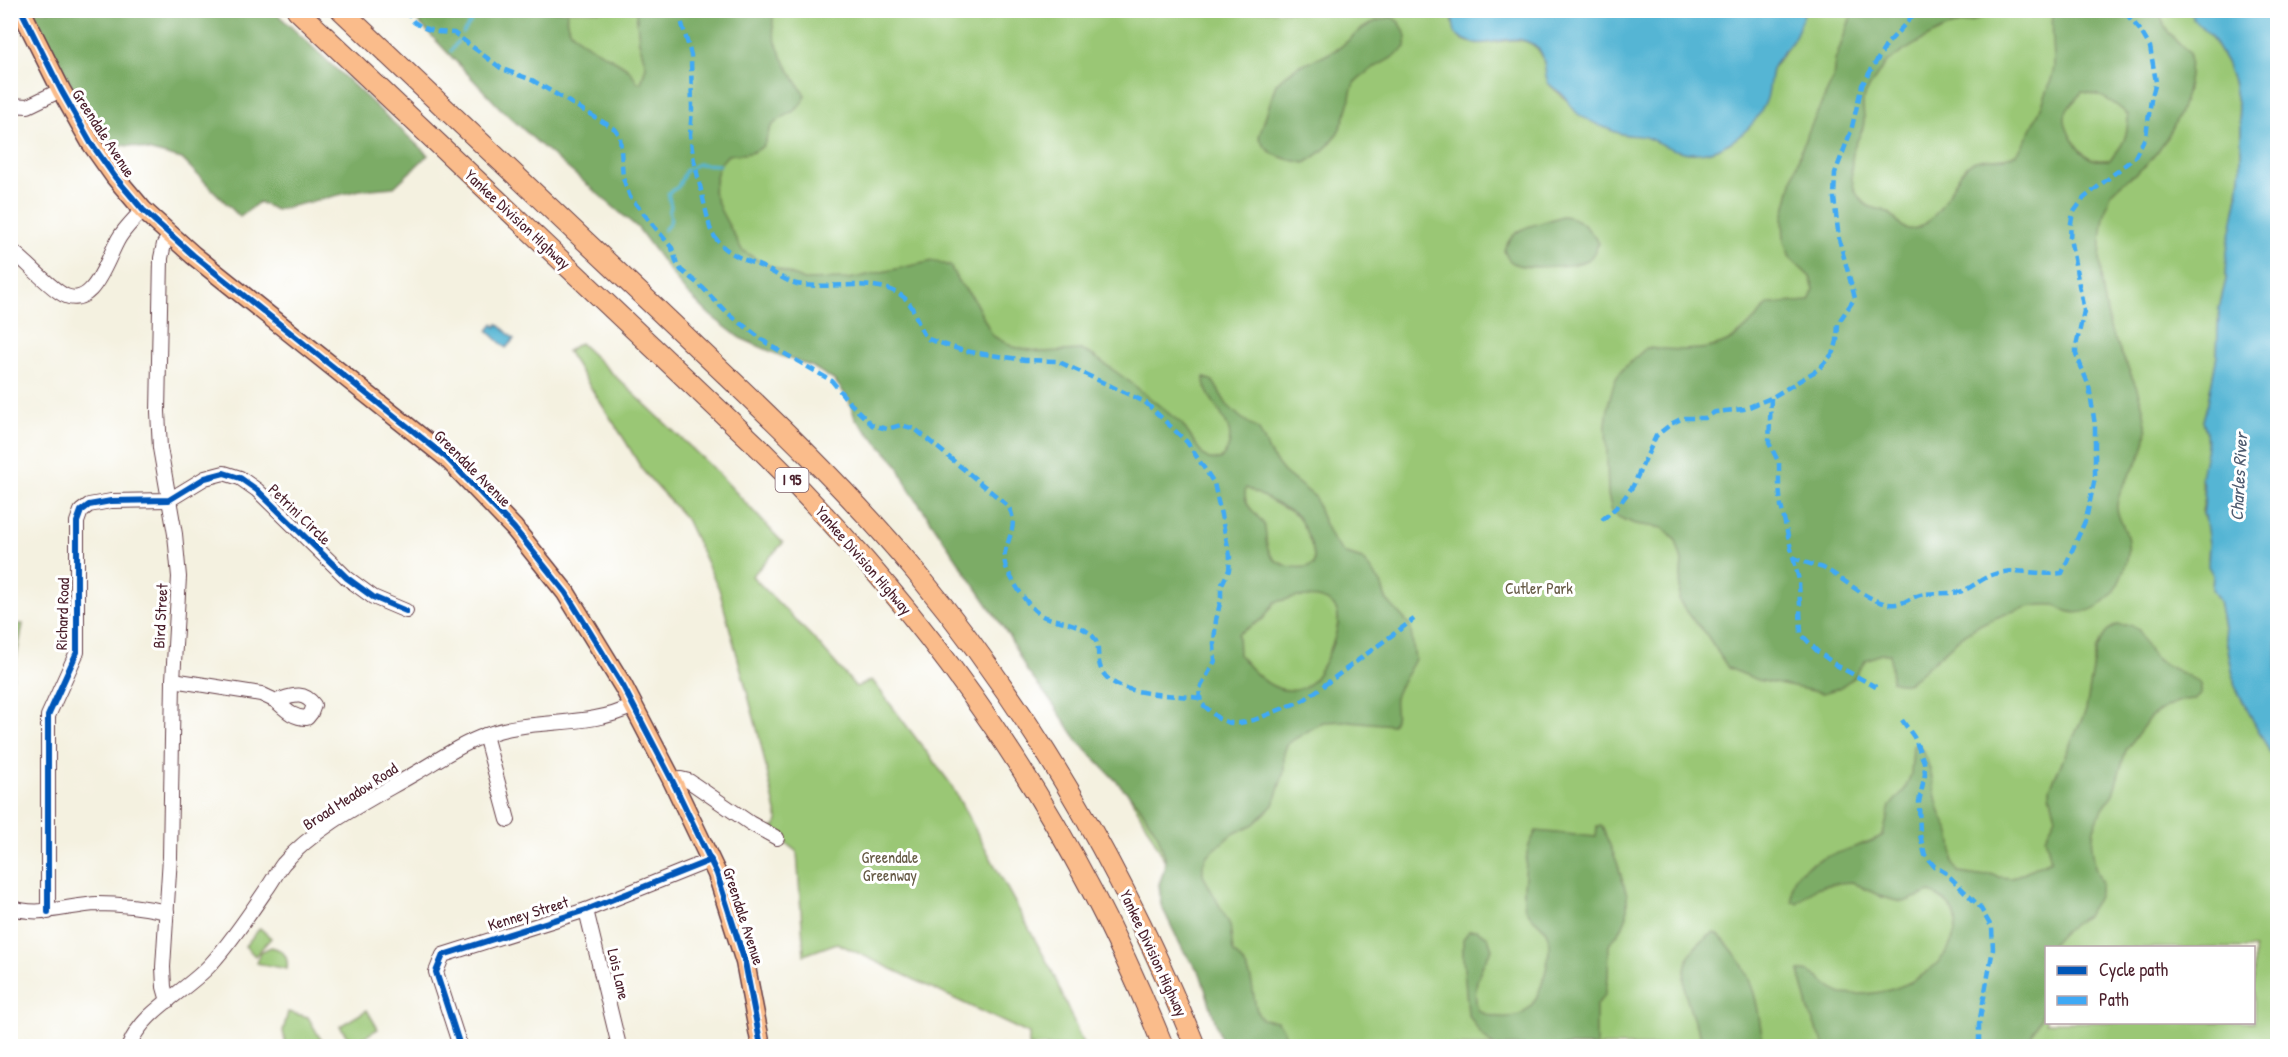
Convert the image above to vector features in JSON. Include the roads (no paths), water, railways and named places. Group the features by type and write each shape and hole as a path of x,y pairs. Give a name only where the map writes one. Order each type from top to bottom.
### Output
{"highway":[{"name":"Yankee Division Highway","path":"297,10 794,482 842,532 897,596 979,704 1046,809 1111,929 1163,1047"},
{"name":"Yankee Division Highway","path":"341,10 778,424 850,497 918,574 1002,685 1070,790 1141,922 1196,1047"}],"main road":[{"name":"Greendale Avenue","path":"21,10 61,90 99,154 143,210 170,236 415,430 465,475 514,528 566,593 633,706 711,860 742,948 761,1047"}],"street":[{"path":"10,105 28,106 61,90"},
{"path":"10,249 59,293 71,297 81,296 97,283 117,240 143,210"},
{"name":"Bird Street","path":"168,1001 164,987 164,967 170,857 173,680 179,577 160,448 158,412 161,258 164,244 170,236"},
{"name":"Petrini Circle","path":"169,500 205,478 224,473 240,478 257,490 347,578 373,597 406,611"},
{"name":"Richard Road","path":"48,912 48,716 77,652 77,522 81,511 89,505 111,501 169,500"},
{"path":"173,680 261,694 276,701"},
{"name":"Broad Meadow Road","path":"129,1047 132,1038 144,1022 212,963 283,864 321,831 349,812 460,747 485,735 516,727 605,717 633,706"},
{"path":"485,735 508,820"},
{"path":"672,780 688,781 750,823 777,838"},
{"name":"Kenney Street","path":"460,1047 436,972 443,955 586,909 711,860"},
{"path":"10,907 48,912 75,906 118,904 167,912"},
{"name":"Lois Lane","path":"586,909 619,1047"}],"water":[{"path":"1451,11 1805,11 1793,40 1774,66 1766,101 1752,124 1731,142 1719,148 1693,153 1675,150 1645,137 1618,133 1580,116 1563,95 1549,84 1538,48 1523,40 1474,43 1464,40 1455,33"},
{"name":"Charles River","path":"2192,11 2277,11 2277,766 2235,686 2219,601 2212,589 2213,575 2208,566 2209,544 2203,515 2205,497 2201,477 2207,447 2203,421 2217,356 2219,308 2226,280 2227,250 2238,196 2241,125 2233,81 2226,62 2210,35 2193,19"},
{"path":"493,324 496,327 498,324 514,339 506,348 488,331"}],"waterway":[{"path":"463,33 480,10"},
{"path":"451,51 458,41"},
{"path":"664,230 671,219 668,193 678,187 686,170 698,164 719,165"}],"park label":[{"name":"Cutler Park","path":"1539,588"},
{"name":"Greendale Greenway","path":"890,866"}]}
